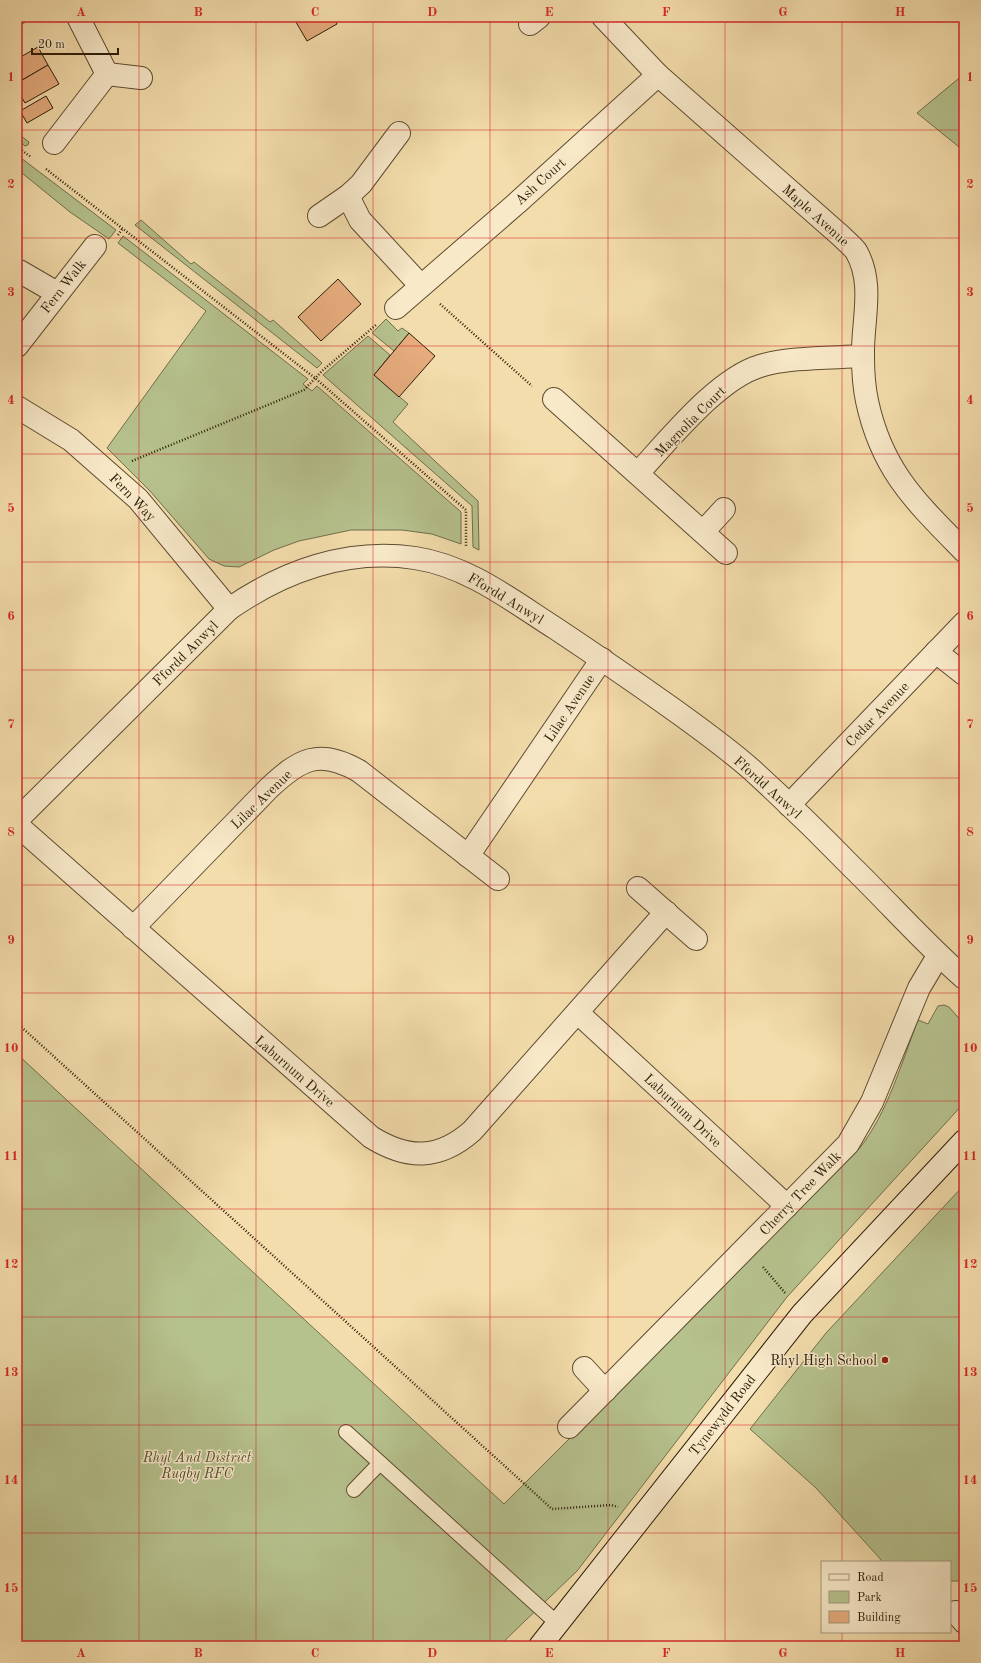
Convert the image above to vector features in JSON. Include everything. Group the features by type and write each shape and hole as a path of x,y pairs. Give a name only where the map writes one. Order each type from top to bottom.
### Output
{"street":[{"path":"78,17 107,74"},
{"name":"Maple Avenue","path":"602,17 658,75 855,250 862,266 866,294 863,356 867,400 880,443 889,464 913,498 964,551"},
{"path":"107,74 141,78"},
{"path":"54,143 107,74"},
{"name":"Ash Court","path":"396,308 658,75"},
{"path":"319,216 348,196 373,170 399,134"},
{"path":"348,196 360,220 421,286"},
{"name":"Fern Walk","path":"17,346 95,246"},
{"path":"19,271 57,293"},
{"name":"Magnolia Court","path":"638,473 709,398 744,372 761,365 863,356"},
{"path":"554,399 726,553"},
{"name":"Fern Way","path":"17,407 71,440 138,499 229,609"},
{"path":"702,532 724,509"},
{"name":"Ffordd Anwyl","path":"17,820 229,609 254,592 281,578 327,562 387,556 416,558 443,565 465,573 498,592 602,659 715,740 750,769 789,805 853,868 938,956 964,978"},
{"name":"Cedar Avenue","path":"789,805 964,623"},
{"path":"936,652 964,674"},
{"name":"Lilac Avenue","path":"468,856 602,659"},
{"name":"Lilac Avenue","path":"133,928 287,770 305,761 328,758 344,762 359,771 498,879"},
{"name":"Laburnum Drive","path":"17,825 371,1138 383,1145 410,1154 436,1152 461,1141 472,1131 666,912"},
{"path":"638,888 696,939"},
{"name":"Cherry Tree Walk","path":"569,1427 848,1144 860,1125 884,1074 919,988 938,956"},
{"name":"Laburnum Drive","path":"578,1013 787,1206"},
{"name":"Tynewydd Road","path":"540,1646 802,1314 964,1141"},
{"path":"584,1368 605,1391"}],"lane":[{"path":"346,1432 558,1624"},
{"path":"354,1490 380,1463"}],"path":[{"path":"17,147 34,159"},
{"path":"45,168 315,378 466,510 465,573"},
{"path":"421,286 536,390 554,399"},
{"path":"108,471 304,390 315,378 396,308"},
{"path":"17,1023 552,1509 611,1505 626,1509 639,1521"},
{"path":"747,1248 802,1314"}],"green space":[{"path":"17,17 34,17 19,26"},
{"path":"964,74 964,151 917,113"},
{"path":"17,133 29,142 28,145 25,146 17,140"},
{"path":"17,155 116,230 109,239 70,212 17,169"},
{"path":"141,220 191,264 194,262 270,322 273,320 322,363 317,368 135,225"},
{"path":"123,236 308,379 303,384 312,391 317,386 461,512 461,544 432,534 402,530 351,530 299,541 274,550 239,567 224,566 209,559 150,491 107,448 206,311 118,243"},
{"path":"386,319 398,331 402,328 409,333 394,351 372,333"},
{"path":"368,336 390,355 374,375 408,404 393,422 478,501 479,550 473,547 472,506 323,375"},
{"name":"Rhyl And District Rugby RFC","path":"944,1005 949,1007 964,1024 964,1103 787,1297 577,1571 499,1646 17,1646 17,1054 504,1504 859,1149 869,1135 886,1104 918,1020 928,1024 938,1006"},
{"name":"Rhyl High School","path":"964,1185 964,1583 959,1581 951,1581 951,1561 882,1561 816,1488 750,1429 826,1333"}],"building":[{"path":"293,17 333,17 337,24 307,41"},
{"path":"38,47 48,65 17,83 17,59"},
{"path":"48,65 59,84 25,103 17,89 17,83"},
{"path":"46,96 53,108 27,123 20,111"},
{"path":"338,279 361,304 321,341 298,317"},
{"path":"409,333 435,356 399,397 374,375"}],"place":[{"name":"Rhyl High School","path":"885,1360"}]}
